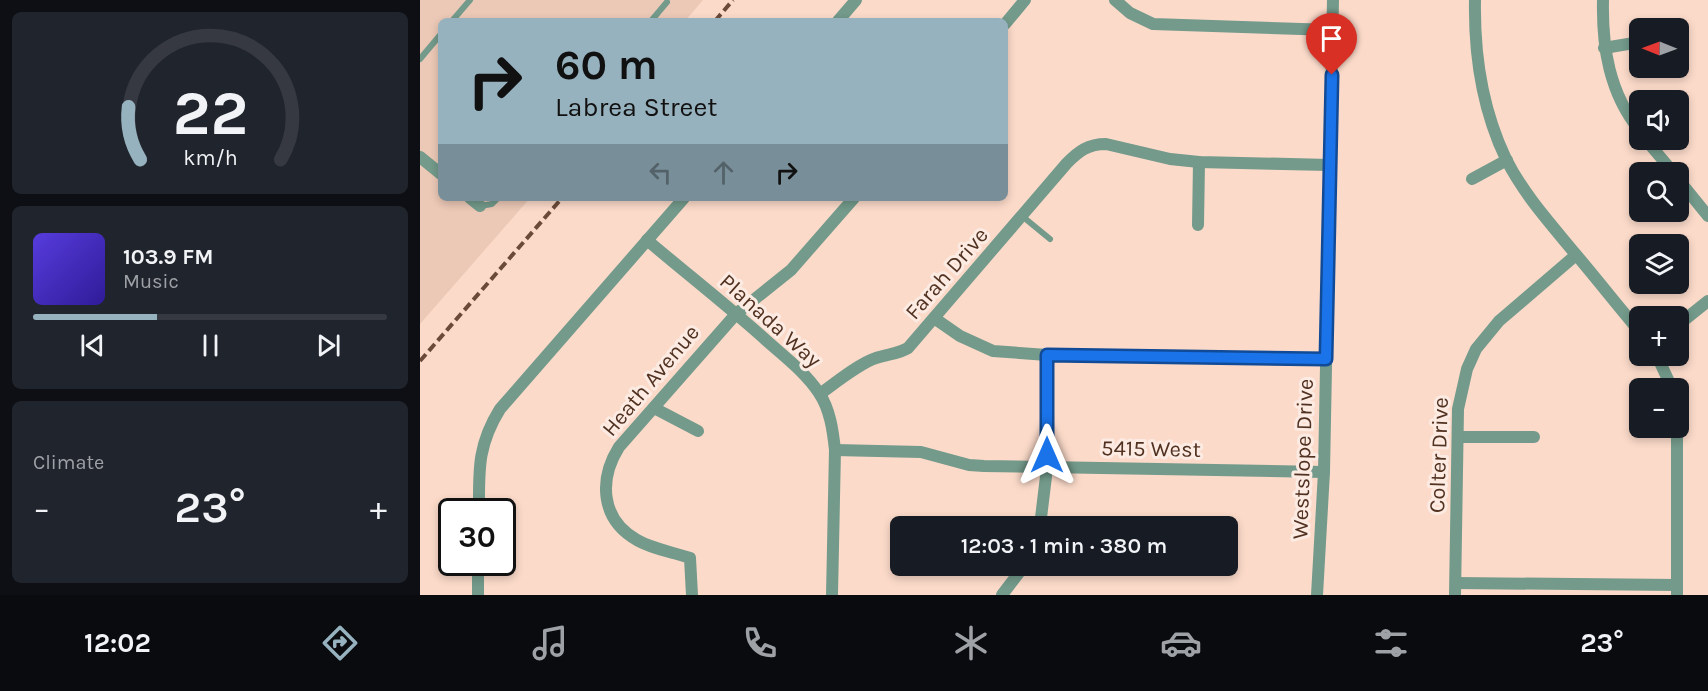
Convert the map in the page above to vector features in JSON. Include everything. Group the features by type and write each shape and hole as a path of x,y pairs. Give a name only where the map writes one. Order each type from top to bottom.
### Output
{"street":[{"path":"841,18 856,0"},
{"path":"1008,21 1026,0"},
{"path":"1115,0 1130,13 1153,24 1332,30"},
{"name":"Westslope Drive","path":"1317,595 1324,472 1333,0"},
{"path":"1475,0 1477,60 1483,95 1492,125 1507,160 1524,189 1629,319"},
{"path":"1603,0 1604,48 1613,83 1629,115"},
{"path":"1604,48 1629,44"},
{"name":"Farah Drive","path":"820,394 867,362 901,353 908,348 1067,163 1084,148 1095,144 1121,147 1170,159 1199,162 1330,165"},
{"path":"1654,150 1665,162"},
{"path":"420,157 438,172"},
{"path":"1472,179 1507,160"},
{"path":"1198,225 1199,162"},
{"path":"1689,193 1708,216"},
{"path":"474,201 480,206"},
{"path":"479,498 481,452 494,418 681,201"},
{"name":"Heath Avenue","path":"692,595 690,558 638,541 615,521 607,503 604,485 612,458 619,447 736,314 791,270 851,201"},
{"name":"Planada Way","path":"647,240 800,370 820,394 827,409 835,450 832,595"},
{"name":"Colter Drive","path":"1456,589 1458,409 1467,369 1476,349 1499,321 1576,255"},
{"path":"1689,316 1708,301"},
{"path":"934,318 960,336 993,351 1047,355 1326,359"},
{"path":"1041,516 1047,468 1047,355"},
{"path":"654,408 698,431"},
{"path":"1458,437 1534,437"},
{"path":"1456,589 1677,590 1677,438"},
{"name":"5415 West","path":"835,450 914,452 969,465 1324,472"},
{"path":"478,576 478,595"},
{"path":"1002,595 1016,576"}],"lane":[{"path":"455,18 470,0"},
{"path":"654,18 667,2"},
{"path":"420,59 438,38"},
{"path":"480,206 492,204 495,201"},
{"path":"1022,216 1050,239"}],"shaded area":[{"path":"420,0 703,0 688,18 438,18 438,201 527,201 420,324"}],"railway":[{"path":"718,18 733,0"},
{"path":"420,361 559,201"}],"route":[{"path":"1047,455 1047,355 1326,359 1332,75"}]}
